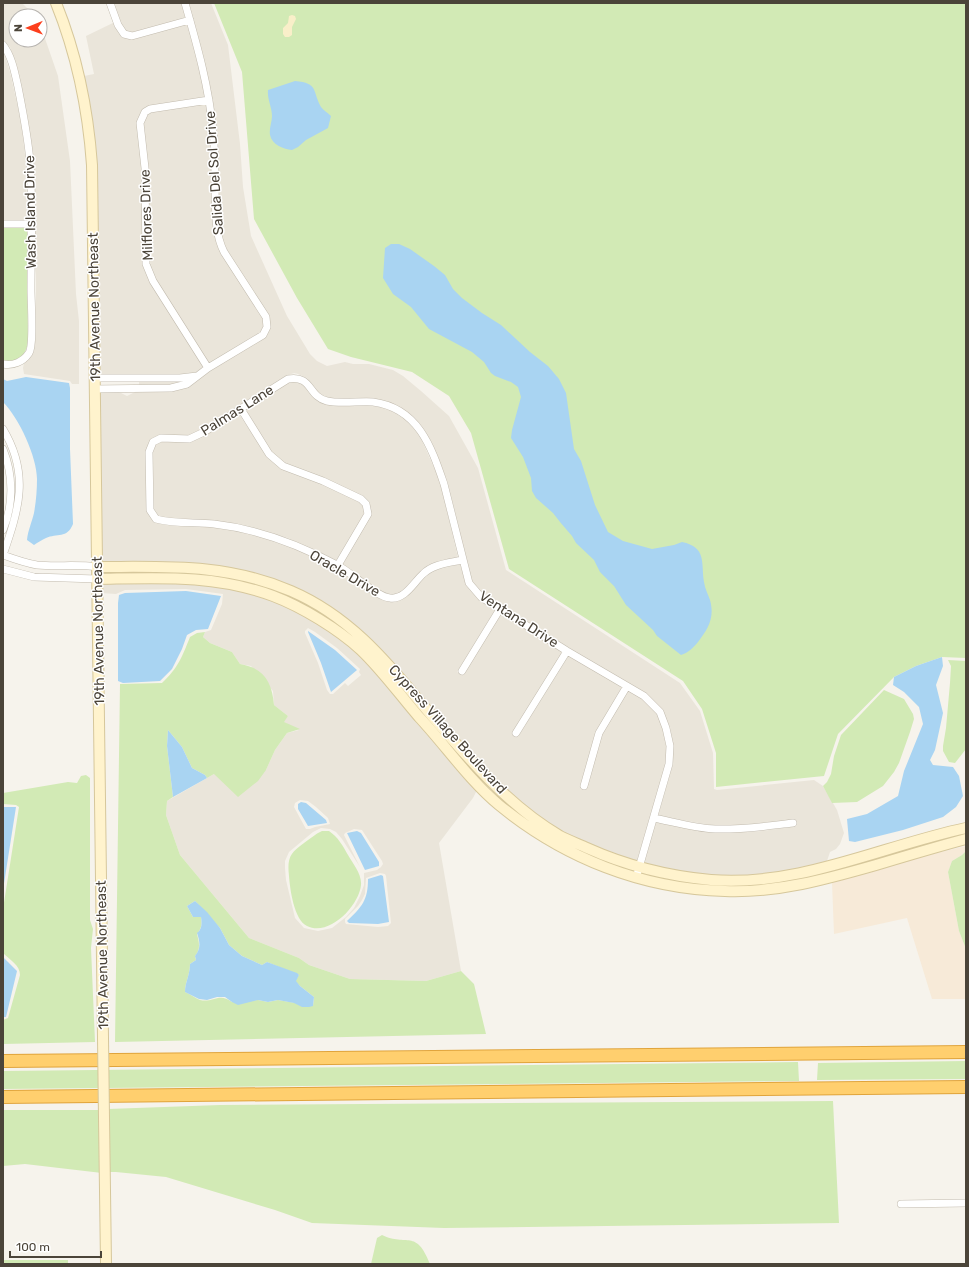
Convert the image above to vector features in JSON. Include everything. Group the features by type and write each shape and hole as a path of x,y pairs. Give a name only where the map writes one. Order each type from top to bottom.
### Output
{"highway":[{"path":"3,1062 966,1052"},
{"path":"3,1097 966,1087"}],"street":[{"name":"19th Avenue Northeast","path":"56,3 77,66 89,129 92,182 106,1264"},
{"path":"110,3 118,25 124,34 132,36 190,20"},
{"name":"Salida Del Sol Drive","path":"94,389 118,388 126,393 136,388 171,388 187,384 208,368 262,335 267,327 266,317 219,242 216,218 214,144 209,100 201,58 185,3"},
{"name":"Wash Island Drive","path":"3,45 7,49 14,71 25,120 30,162 31,224 30,353 22,361 13,365 3,364"},
{"name":"Milflores Drive","path":"208,368 153,281 146,264 145,168 140,123 144,112 150,109 209,100"},
{"path":"3,224 31,224"},
{"name":"Salida Del Sol Drive","path":"94,378 180,378 199,375"},
{"name":"Palmas Lane","path":"150,489 150,452 153,442 161,438 189,438 204,432 288,379 296,377"},
{"name":"Ventana Drive","path":"296,377 305,380 316,396 327,401 372,402 386,405 401,411 411,419 422,432 440,471 462,560 469,582 481,597 567,651 644,696 660,712 666,728 670,746 669,764 636,878"},
{"path":"135,378 136,388"},
{"path":"147,378 147,388"},
{"path":"240,409 270,454 283,466 324,482 361,499 366,504 368,514 338,565"},
{"path":"3,429 14,454 20,491 15,522 3,555 20,562 37,565 97,567"},
{"path":"3,449 9,468 11,491 10,510 3,530"},
{"name":"Oracle Drive","path":"150,489 150,510 156,519 165,521 214,524 252,531 286,541 338,565 380,595 390,598 398,598 406,592 430,568 462,560"},
{"name":"Cypress Village Boulevard","path":"97,567 178,567 226,571 293,592 342,621 369,644 495,785 529,814 560,836 602,855 639,868 678,876 712,880 749,881 787,877 966,828"},
{"path":"3,570 34,577 97,579"},
{"name":"Cypress Village Boulevard","path":"97,579 177,577 226,582 274,596 300,608 322,621 361,650 471,776 498,804 561,847 602,866 636,878 673,887 691,889 727,891 766,890 816,881 966,839"},
{"path":"462,671 500,609"},
{"path":"516,733 567,651"},
{"path":"584,786 599,733 626,686"},
{"path":"654,818 716,829 754,828 793,823"},
{"path":"901,1204 966,1203"}],"shaded area":[{"path":"3,3 22,3 27,8 8,8 8,45 3,40"},
{"path":"114,3 211,3 228,45 240,144 243,187 251,236 287,316 310,354 317,361 327,366 345,362 353,364 369,364 393,370 403,376 449,416 478,468 506,570 680,683 700,711 713,753 714,789 717,790 814,780 823,786 837,810 844,833 840,844 836,849 830,852 826,864 786,874 713,877 643,866 656,822 715,832 754,832 797,826 796,820 753,825 716,826 658,816 673,764 673,745 670,727 663,711 646,693 483,595 472,581 448,483 425,431 414,417 403,409 387,402 373,399 328,398 318,393 307,378 294,373 286,376 202,429 189,435 160,435 149,441 146,453 153,521 164,525 213,527 251,534 285,544 336,568 378,597 388,601 399,601 408,595 432,571 460,564 466,584 478,599 495,610 457,672 463,675 501,613 563,652 512,734 518,737 569,655 622,687 596,732 580,789 586,790 602,734 628,691 642,698 657,714 663,729 666,746 666,764 636,864 562,833 531,812 497,783 344,619 253,575 100,564 98,392 117,391 127,396 137,391 139,387 139,375 98,375 84,76 94,74 86,36 119,20"},
{"path":"48,47 58,76 70,161 76,294 79,321 79,384 72,384 70,381 24,374 24,363 33,353 36,337 36,275 33,162 28,120 17,70 10,48"},
{"path":"3,50 10,72 21,121 26,163 27,221 3,221"},
{"path":"295,381 303,383 313,397 325,404 385,408 399,414 408,421 419,434 441,485 458,558 428,565 397,595 390,595 382,592 342,565 371,514 369,502 363,496 285,463 272,452 245,410 289,382"},
{"path":"239,414 266,455 359,501 363,505 364,514 336,561 288,538 253,528 214,521 159,517 154,509 153,453 156,444 162,441 189,442"},
{"path":"162,570 178,570 251,581 292,595 339,623 366,646 483,777 481,782 392,680 301,605 188,575"},
{"path":"101,582 201,582 273,599 320,623 358,652 478,788 473,798 439,843 461,971 426,981 350,979 309,965 299,958 249,938 180,855 166,815 167,801 214,774 266,770 275,750 287,733 299,730 283,722 288,716 274,705 273,691 251,666 240,664 232,652 210,643 203,637 205,632 211,630 222,604 223,594 186,589 125,590 116,594 101,593","holes":["308,628 337,648 360,669 359,672 361,675 348,686 345,683 333,694 330,694 327,690 305,631","300,800 308,801 328,818 330,824 306,829 294,807 295,803","321,828 330,829 336,832 360,867 344,835 345,833 354,829 362,830 383,864 377,870 364,873 364,885 360,896 354,908 346,917 332,928 318,931 304,928 295,918 286,880 285,868 285,861 289,852 313,832","380,873 385,874 386,876 391,923 388,926 378,927 346,924 345,922 345,919 358,906 365,894 366,878"]},
{"path":"966,846 966,851 952,861 948,872 959,931 966,949 966,999 932,999 907,918 834,934 832,883 924,856"}],"green space":[{"path":"214,3 966,3 966,658 942,657 916,666 894,677 838,734 824,776 716,787 716,753 702,709 683,681 509,569 471,433 449,396 412,372 351,357 328,349 297,298 254,219 242,72"},
{"path":"3,227 27,227 28,343 25,352 20,358 12,361 3,361"},
{"path":"205,632 203,637 210,643 232,652 240,664 255,669 261,673 269,683 274,705 288,716 284,722 300,729 287,733 275,750 266,770 258,781 238,797 214,774 207,778 205,775 192,768 182,747 168,730 167,746 173,797 167,801 166,815 180,855 249,938 299,958 309,965 350,979 426,981 461,971 474,984 486,1034 115,1042 120,684 162,683 179,662 190,637 197,633","holes":["195,901 220,928 229,945 242,956 262,965 267,962 299,975 295,981 314,997 313,1006 278,1000 268,1002 258,1000 232,1002 227,999 220,998 205,1001 185,992 190,964 196,960 195,956 199,945 197,934 201,928 201,917 193,917 187,906"]},
{"path":"948,660 966,661 966,749 955,763 949,762 943,751 951,666"},
{"path":"884,690 904,699 913,714 914,719 899,763 883,786 857,802 832,803 823,786 831,774 834,756 841,735"},
{"path":"86,775 90,778 90,920 93,929 91,948 95,1042 3,1044 3,1020 8,1018 20,971 16,965 3,953 3,909 19,807 16,805 3,804 3,793 68,782 77,783 81,776"},
{"path":"322,831 329,831 340,842 359,873 361,885 355,902 342,918 324,927 316,928 307,926 303,923 296,911 290,888 288,870 290,856 295,850"},
{"path":"966,851 966,949 959,931 948,872 952,861"},
{"path":"966,1061 966,1079 817,1080 818,1063"},
{"path":"798,1062 799,1081 3,1089 3,1071"},
{"path":"833,1101 839,1223 444,1228 312,1223 275,1210 166,1177 109,1172 108,1109 220,1105"},
{"path":"3,1110 101,1110 102,1173 25,1164 3,1166"},
{"path":"382,1235 398,1240 410,1240 415,1242 425,1253 430,1264 371,1264 377,1238"},
{"path":"3,1260 68,1260 68,1264 3,1264"}],"sand":[{"path":"289,16 295,16 296,19 292,27 292,35 285,37 283,34 283,28 288,23"}],"water":[{"path":"295,81 303,82 311,86 314,89 321,107 331,116 328,128 306,140 292,150 279,146 271,138 270,127 272,113 268,90"},
{"path":"391,244 399,244 410,249 434,266 445,275 453,289 462,298 501,325 530,352 548,366 559,379 566,393 574,449 581,461 595,505 608,532 623,541 652,549 682,542 690,544 699,552 702,562 704,585 710,600 712,612 710,623 705,632 688,652 681,655 657,636 653,630 626,605 614,586 600,572 594,560 576,543 553,513 536,498 532,491 531,478 523,457 511,438 521,397 518,387 511,382 491,373 484,362 472,352 429,329 411,307 393,294 383,278 385,248"},
{"path":"26,377 69,383 70,388 70,449 73,524 71,529 65,534 46,538 34,545 27,540 34,513 37,483 34,460 21,428 3,402 3,379 7,381"},
{"path":"186,591 221,596 208,629 196,630 187,635 172,669 160,681 123,683 118,681 119,595 125,593"},
{"path":"308,631 335,650 357,670 331,692 321,663"},
{"path":"942,657 943,666 936,685 943,713 935,750 930,760 933,765 953,767 959,776 963,796 956,807 943,817 903,830 855,842 849,841 847,819 867,814 898,796 904,771 923,724 919,707 904,692 893,685 894,677 916,666"},
{"path":"168,730 182,747 192,768 205,775 207,778 173,797 167,746"},
{"path":"301,802 306,803 326,820 327,823 308,826 298,809 298,804"},
{"path":"3,807 16,807 3,890"},
{"path":"357,831 361,833 379,862 379,866 365,870 347,833"},
{"path":"381,875 383,876 389,922 378,924 349,923 347,921 363,903 367,892 368,879"},
{"path":"195,901 207,912 220,928 229,945 242,956 262,965 267,962 297,973 299,975 296,981 314,997 313,1006 302,1007 294,1003 278,1000 268,1002 258,1000 238,1005 225,997 217,997 207,1000 199,999 185,992 190,964 196,960 195,956 199,945 197,933 200,930 202,922 201,917 193,917 187,906"},
{"path":"3,957 17,971 6,1017 3,1017"}]}
